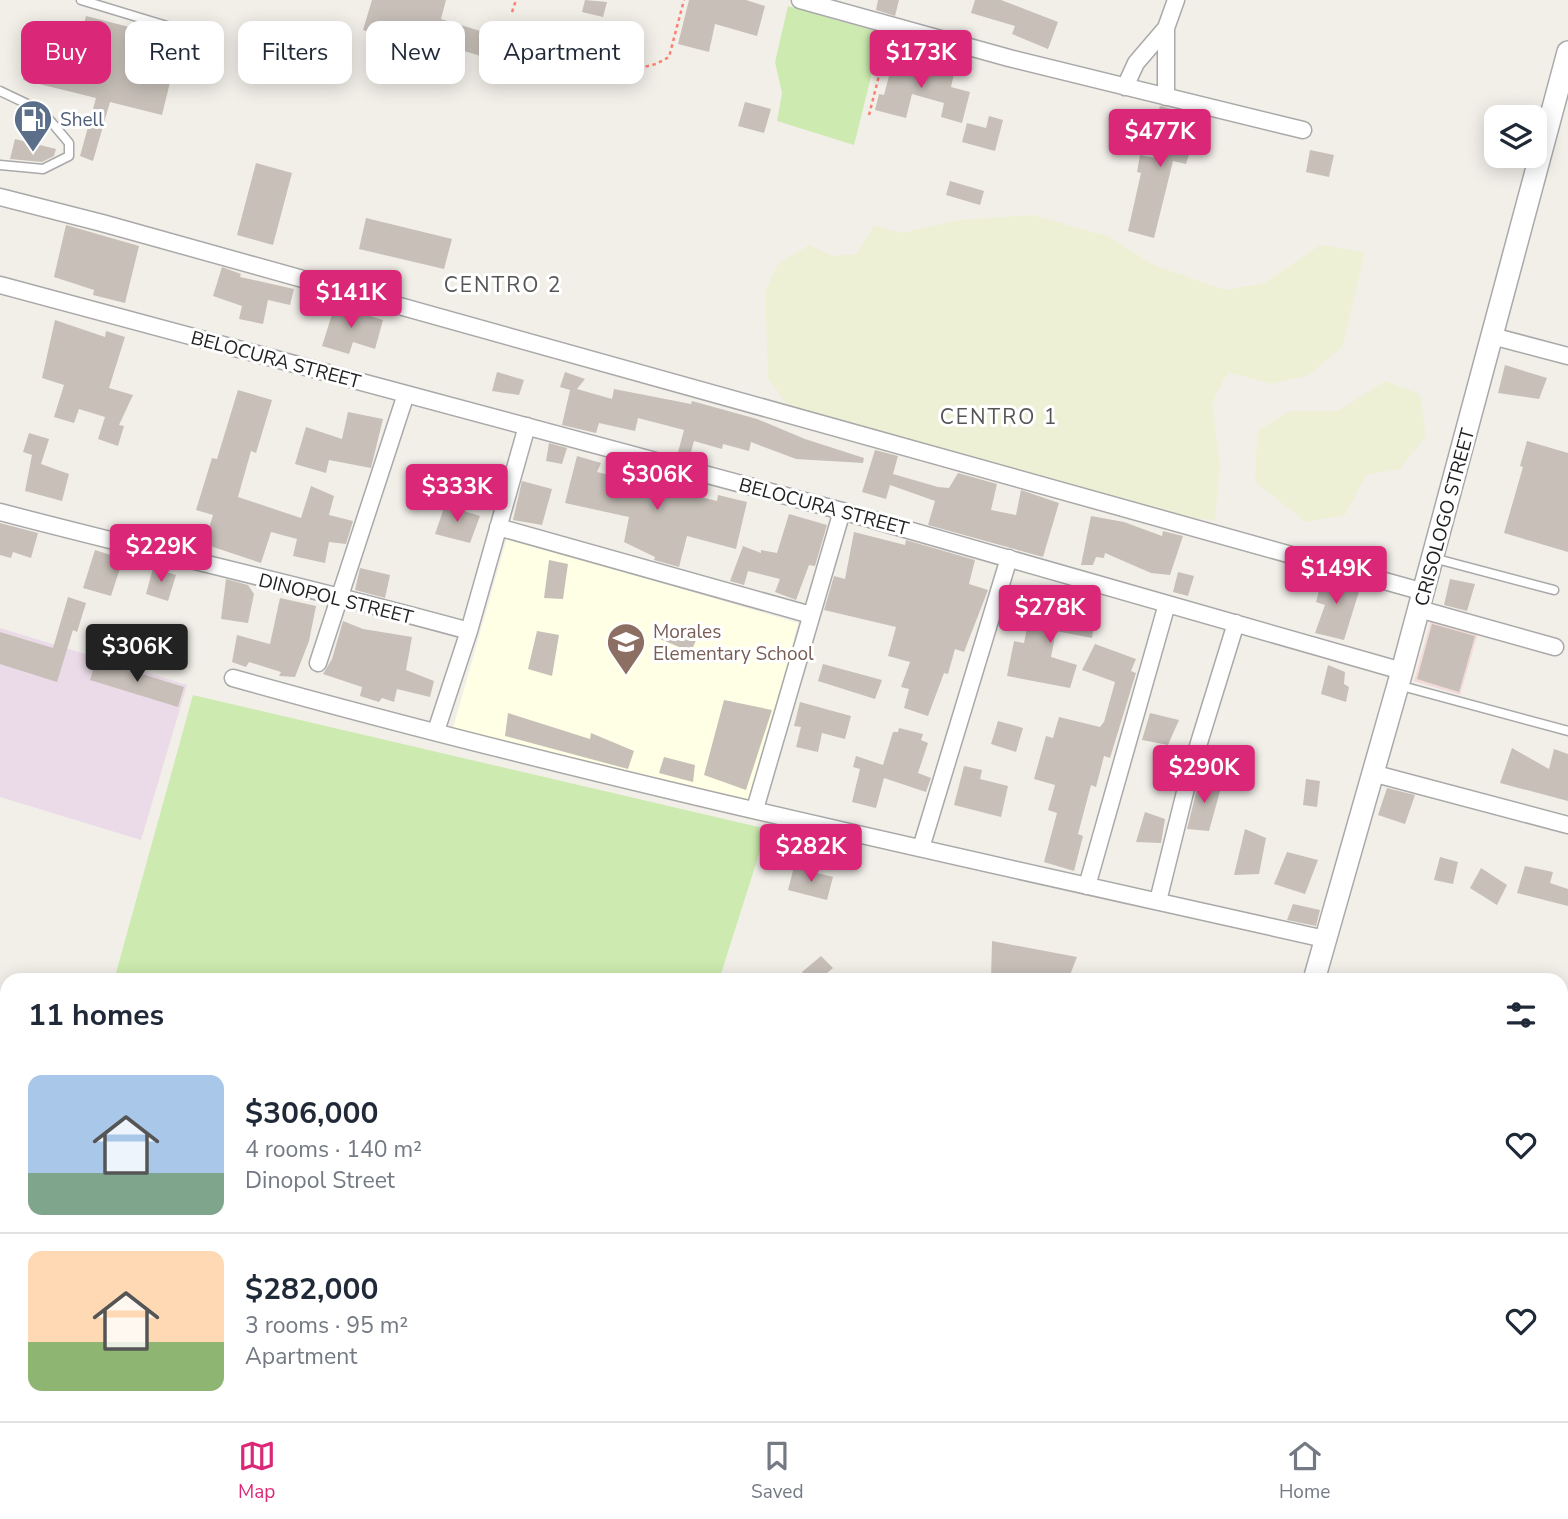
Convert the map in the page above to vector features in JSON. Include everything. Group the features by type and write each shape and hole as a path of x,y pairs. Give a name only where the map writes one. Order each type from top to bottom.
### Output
{"street":[{"path":"800,0 1125,87 1303,130"},
{"path":"1166,97 1166,29 1176,0"},
{"path":"1125,87 1136,62 1166,29"},
{"name":"CRISOLOGO STREET","path":"1316,973 1400,678 1492,336 1562,95 1568,52"},
{"path":"0,197 102,223 1421,601 1555,647"},
{"name":"BELOCURA STREET","path":"0,285 842,511 1236,624 1400,678"},
{"path":"1492,336 1568,356"},
{"path":"318,663 406,394"},
{"path":"436,731 527,426"},
{"path":"755,809 842,511"},
{"name":"DINOPOL STREET","path":"0,513 235,573 342,596 468,631"},
{"path":"498,527 811,615"},
{"path":"921,848 1009,558"},
{"path":"1087,886 1167,604"},
{"path":"1158,901 1190,772 1236,624"},
{"path":"233,678 755,809 1325,939"},
{"path":"1372,773 1568,825"}],"lane":[{"path":"81,0 150,21"},
{"path":"0,91 42,111 69,143 69,156 43,170 0,165"},
{"path":"1433,558 1554,590"},
{"path":"1400,678 1568,731"}],"path":[{"path":"512,12 516,0"},
{"path":"644,66 669,57 684,0"},
{"path":"869,115 891,25"}],"shaded area":[{"path":"1032,215 1107,236 1156,266 1226,290 1264,283 1320,245 1365,252 1343,346 1309,375 1271,384 1228,372 1212,403 1220,465 1215,520 1181,517 792,411 768,379 765,291 778,264 809,245 833,256 857,254 874,225 901,233 959,220"},
{"path":"1385,381 1420,394 1426,436 1400,469 1366,475 1345,515 1306,522 1255,482 1257,431 1290,411 1338,411"},
{"name":"Morales Elementary School","path":"507,538 798,623 752,801 453,728"},
{"path":"1432,617 1479,630 1460,695 1414,681"},
{"path":"0,628 187,685 141,840 0,797"}],"green space":[{"path":"788,6 882,33 854,145 777,121 782,93 775,62"},
{"path":"193,695 767,829 721,973 116,973"}],"building":[{"path":"372,0 446,0 441,19 448,21 366,21 366,31 363,30"},
{"path":"585,0 607,2 603,17 582,12"},
{"path":"689,0 746,0 765,6 757,36 715,24 709,52 678,44"},
{"path":"878,0 899,0 895,16 876,10"},
{"path":"975,0 1001,0 1058,22 1048,49 1012,34 1015,26 971,13"},
{"path":"86,16 106,21 85,21"},
{"path":"111,22 125,26 125,84 170,84 162,115 110,102 93,161 80,156 96,98 39,84 111,84"},
{"path":"465,26 479,31 479,55 465,51"},
{"path":"894,57 954,74 951,87 970,92 962,123 941,117 944,103 912,94 906,118 875,110 879,94 884,95"},
{"path":"745,102 771,109 764,133 738,126"},
{"path":"1160,106 1187,113 1184,121 1198,125 1186,164 1173,161 1154,238 1128,231 1141,173 1137,172 1140,155 1155,158 1163,131 1153,128"},
{"path":"989,116 1003,120 995,151 962,142 967,123 986,128"},
{"path":"15,139 56,149 54,156 42,162 10,159"},
{"path":"1310,150 1334,155 1329,177 1306,172"},
{"path":"256,163 292,173 273,245 237,235"},
{"path":"950,181 984,191 980,205 946,195"},
{"path":"366,218 452,239 444,269 359,249"},
{"path":"66,225 139,246 125,303 93,295 94,290 54,277"},
{"path":"222,267 241,274 240,277 294,289 290,305 268,300 263,324 239,319 242,306 213,296"},
{"path":"335,305 383,320 375,349 353,342 349,354 322,346"},
{"path":"55,320 105,337 106,331 125,337 109,388 133,395 119,425 124,426 118,446 98,439 105,417 79,409 74,423 54,417 64,385 42,378"},
{"path":"1505,365 1547,378 1539,399 1498,393"},
{"path":"497,372 524,380 519,395 492,391"},
{"path":"565,372 585,379 577,389 612,399 614,389 691,404 692,401 757,419 805,439 864,458 863,463 796,459 751,442 749,451 723,444 722,449 694,441 689,459 677,456 684,430 638,418 635,431 599,423 596,433 562,425 570,390 560,387"},
{"path":"238,390 272,400 256,453 251,451 238,497 301,518 311,486 334,496 329,515 353,521 346,544 329,542 325,563 293,556 297,539 271,532 261,563 204,544 213,515 196,510 212,458 217,459"},
{"path":"348,412 383,419 371,468 329,460 326,473 295,464 306,427 342,439"},
{"path":"29,433 49,439 41,464 69,474 62,501 25,491 32,455 23,452"},
{"path":"1527,441 1568,453 1568,552 1504,533 1523,467 1520,466"},
{"path":"549,443 567,448 562,464 546,461"},
{"path":"875,450 898,456 893,474 938,487 949,488 958,473 997,484 991,510 1016,515 1021,490 1059,503 1043,557 928,525 935,501 890,485 886,499 862,492"},
{"path":"577,456 601,463 597,472 717,501 718,495 747,502 736,549 687,536 679,567 654,560 655,557 624,542 629,517 565,503"},
{"path":"522,481 552,489 542,525 513,520"},
{"path":"445,505 480,516 470,543 435,534"},
{"path":"789,514 827,525 815,566 809,565 796,600 775,592 780,579 748,571 744,585 730,581 743,546 761,553 761,550 777,553"},
{"path":"1091,516 1124,522 1162,536 1163,531 1183,536 1170,575 1151,573 1105,553 1104,558 1096,557 1093,565 1081,565"},
{"path":"0,523 38,533 31,558 13,552 11,558 0,555"},
{"path":"854,532 905,545 906,540 975,560 969,584 988,590 964,652 955,649 948,674 944,673 928,716 904,708 909,689 901,687 910,662 888,656 896,627 824,610 834,576 845,579"},
{"path":"95,550 123,559 111,596 83,588"},
{"path":"549,560 568,564 563,599 544,598"},
{"path":"153,568 176,575 168,601 146,594"},
{"path":"360,568 390,575 385,598 355,590"},
{"path":"1178,572 1194,576 1188,596 1173,592"},
{"path":"1323,575 1361,585 1344,640 1315,633 1325,605 1316,602"},
{"path":"226,579 248,585 254,594 248,623 221,619"},
{"path":"1450,579 1475,584 1467,611 1444,605"},
{"path":"68,597 86,603 77,632 73,630 57,682 0,664 0,632 53,648"},
{"path":"280,598 316,606 309,641 295,677 279,676 281,672 249,662 246,667 232,662 237,635 270,644"},
{"path":"1083,598 1098,601 1092,638 1056,631 1051,657 1077,665 1070,688 1007,676 1014,641 1024,643 1031,608 1079,616"},
{"path":"343,621 363,629 412,637 406,670 434,681 430,697 397,689 394,702 382,698 379,702 360,696 362,687 323,674 332,659"},
{"path":"1432,624 1475,636 1459,692 1417,679"},
{"path":"666,625 697,638 691,652 660,639"},
{"path":"537,631 559,635 552,676 528,669"},
{"path":"1095,644 1136,659 1131,671 1136,673 1110,758 1104,756 1096,787 1091,785 1078,834 1083,836 1074,871 1044,862 1057,813 1048,810 1055,785 1034,779 1046,736 1053,738 1059,717 1100,727 1104,722 1115,682 1082,670"},
{"path":"96,660 184,687 178,707 90,680"},
{"path":"823,664 882,680 875,699 818,681"},
{"path":"1328,665 1345,672 1344,684 1349,687 1346,702 1321,694"},
{"path":"724,700 772,710 746,790 704,775"},
{"path":"800,702 851,716 845,739 822,733 818,752 796,747 801,727 794,726"},
{"path":"508,713 590,739 591,733 634,751 628,769 505,736"},
{"path":"1150,713 1179,720 1168,745 1142,740"},
{"path":"998,721 1023,728 1016,752 991,744"},
{"path":"899,728 923,734 921,740 928,743 918,773 931,778 926,792 884,778 876,808 852,802 860,769 853,767 856,756 883,765 893,732 898,732"},
{"path":"1512,748 1549,769 1554,749 1568,754 1568,801 1500,783"},
{"path":"664,757 695,765 693,782 659,773"},
{"path":"964,766 982,770 980,779 1008,786 1001,817 954,805"},
{"path":"1200,777 1222,784 1209,831 1187,829"},
{"path":"1306,779 1320,781 1317,807 1303,805"},
{"path":"1387,788 1415,795 1405,824 1378,815"},
{"path":"1145,812 1165,819 1161,843 1136,842"},
{"path":"1245,829 1266,838 1259,874 1234,875"},
{"path":"1287,852 1318,860 1305,894 1274,884"},
{"path":"1440,857 1458,862 1453,884 1434,880"},
{"path":"1525,866 1553,872 1550,883 1568,889 1568,906 1517,893"},
{"path":"794,867 833,877 827,900 788,890"},
{"path":"1481,868 1507,885 1497,905 1470,888"},
{"path":"1293,904 1320,910 1316,926 1287,920"},
{"path":"992,941 1077,957 1071,973 991,973"},
{"path":"821,956 833,968 827,973 802,972"}],"place":[{"name":"Shell","path":"33,153"},
{"name":"Morales Elementary School","path":"626,676"}],"district":[{"name":"CENTRO 2","path":"503,285"},
{"name":"CENTRO 1","path":"999,417"}]}
